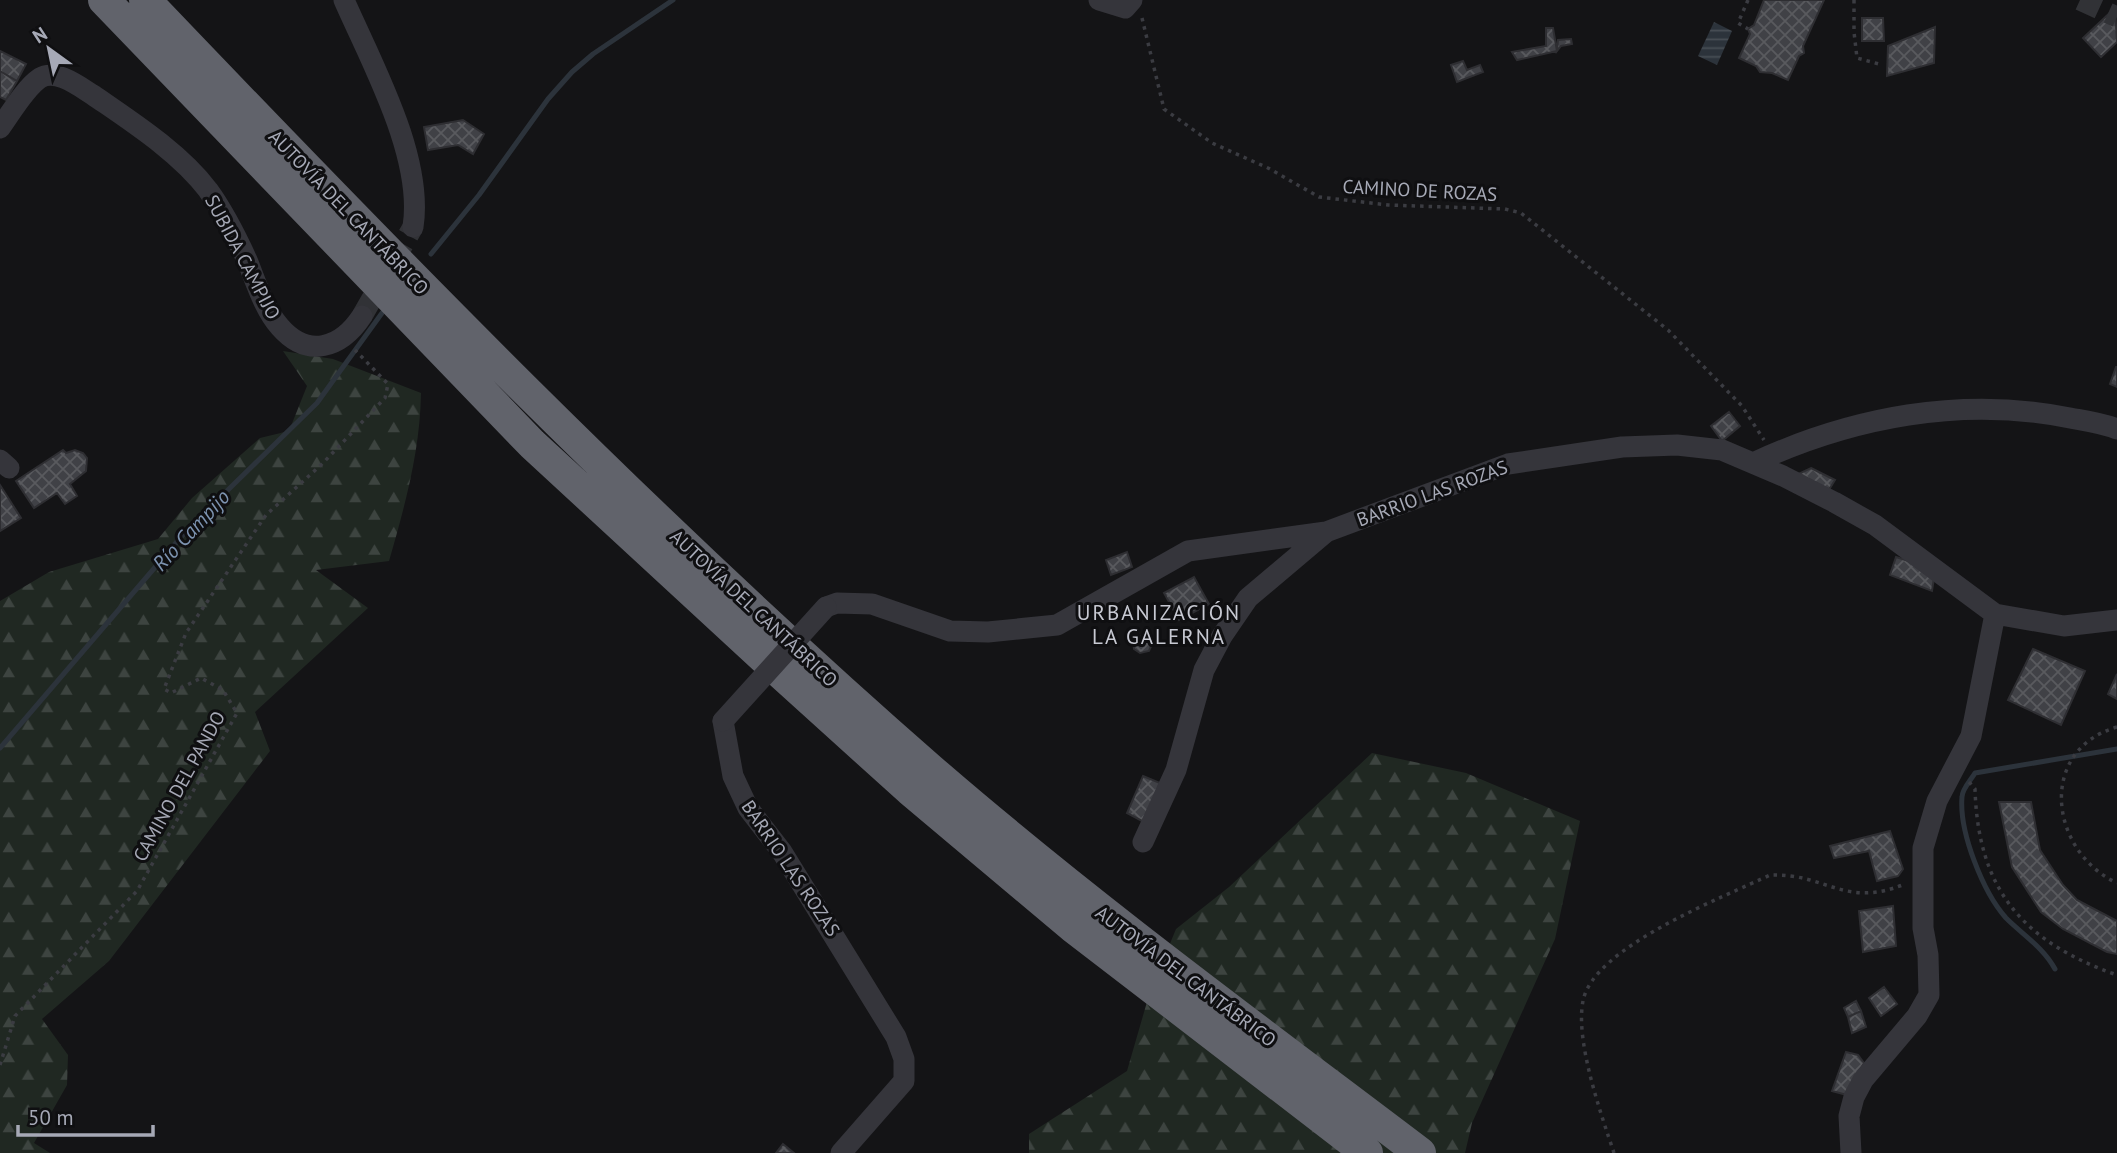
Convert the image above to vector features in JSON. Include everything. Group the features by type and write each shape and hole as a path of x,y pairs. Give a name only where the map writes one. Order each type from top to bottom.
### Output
{"highway":[{"name":"AUTOVÍA DEL CANTÁBRICO","path":"104,0 532,444 775,668 910,790 1073,927 1367,1153"},
{"name":"AUTOVÍA DEL CANTÁBRICO","path":"145,0 369,235 538,402 668,529 900,742 1092,905 1420,1153"}],"street":[{"path":"344,0 404,143 416,205 413,227"},
{"path":"1099,0 1125,8 1132,1"},
{"name":"SUBIDA CAMPIJO","path":"0,128 40,78 52,75 79,86 187,167 207,189 229,223 278,325 294,340 310,345 333,345 342,340"},
{"path":"342,340 362,316"},
{"path":"1762,459 1899,416 1973,409 2037,411 2117,429"},
{"name":"BARRIO LAS ROZAS","path":"841,1153 904,1081 904,1059 896,1037 866,984 782,852 748,808 733,776 723,721 826,607 837,603 872,604 950,631 988,632 1057,625 1188,551 1326,532 1508,464 1564,454 1677,445 1722,450 1762,459 1783,475 1875,525 1995,614"},
{"name":"BARRIO LAS ROZAS","path":"1143,842 1175,770 1204,670 1222,636 1248,598 1326,532"},
{"path":"1851,1153 1849,1116 1854,1097 1863,1080 1917,1016 1929,995 1923,876 1928,824 1971,736 1995,614 2064,626 2117,620"}],"path":[{"path":"1748,0 1738,23 1748,29"},
{"path":"1854,0 1853,28 1857,58 1879,64"},
{"name":"CAMINO DE ROZAS","path":"1132,1 1144,22 1160,101 1174,118 1212,144 1268,168 1319,197 1388,205 1505,209 1521,213 1668,330 1742,406 1762,459"},
{"path":"1853,28 1862,30"},
{"name":"CAMINO DEL PANDO","path":"0,1065 15,1017 138,891 237,713 223,690 201,678 171,693 164,689 186,633 266,514 323,464 385,398 388,384 373,365 342,340"},
{"path":"2117,726 2101,732 2085,744 2064,781 2060,807 2066,832 2084,861 2117,883"},
{"path":"1975,789 1976,824 1986,862 1998,890 2014,913 2059,950 2117,975"},
{"path":"1614,1153 1598,1105 1585,1045 1583,1002 1591,982 1614,960 1643,937 1770,875 1791,874 1850,894 1868,895 1923,876"}],"green space":[{"path":"283,351 333,359 421,393 415,457 389,561 316,570 368,608 255,712 270,751 109,961 42,1019 68,1055 67,1085 34,1143 50,1153 0,1153 0,601 49,572 158,539 192,498 260,438 289,431 307,386"},
{"path":"1372,753 1466,773 1580,821 1555,939 1472,1123 1465,1153 1029,1153 1029,1134 1127,1071 1149,995 1176,929 1229,887"}],"shaded area":[{"path":"1714,22 1732,31 1717,65 1698,56"}],"building":[{"path":"1764,0 1824,0 1803,46 1804,53 1799,56 1788,80 1772,73 1760,72 1756,66 1739,58 1750,34 1748,29 1754,25"},
{"path":"2115,8 2117,42 2101,57 2083,38"},
{"path":"1862,18 1883,18 1884,41 1862,41"},
{"path":"1935,27 1934,63 1887,76 1888,46"},
{"path":"1546,28 1553,28 1557,51 1517,60 1512,52 1546,46"},
{"path":"1571,39 1572,44 1561,46 1557,51 1558,40"},
{"path":"0,51 26,64 17,81 0,71"},
{"path":"1463,61 1467,70 1480,65 1483,72 1457,82 1451,65"},
{"path":"0,71 17,81 6,100 0,97"},
{"path":"463,120 484,134 473,154 458,145 428,150 424,127"},
{"path":"2117,367 2117,387 2110,384"},
{"path":"1729,412 1740,426 1722,441 1711,426"},
{"path":"63,450 66,453 75,450 87,458 86,471 70,484 77,496 65,504 57,493 34,508 16,481"},
{"path":"1811,468 1835,480 1827,493 1796,475"},
{"path":"0,485 21,518 0,531"},
{"path":"1127,552 1132,567 1111,575 1106,560"},
{"path":"1896,557 1912,562 1934,578 1932,591 1890,575"},
{"path":"1194,577 1209,604 1179,620 1164,593"},
{"path":"1139,636 1148,637 1152,644 1149,651 1140,653 1134,649 1133,641"},
{"path":"2033,649 2085,671 2061,725 2008,700"},
{"path":"2117,674 2117,699 2108,694"},
{"path":"1143,776 1160,783 1144,822 1127,813"},
{"path":"1999,802 2031,802 2040,850 2063,885 2077,900 2117,921 2117,954 2107,952 2063,929 2041,912 2012,867"},
{"path":"1890,831 1903,869 1898,876 1877,881 1869,851 1834,858 1830,846"},
{"path":"1893,906 1896,946 1863,952 1859,911"},
{"path":"1884,987 1897,1004 1881,1016 1869,998"},
{"path":"1856,1001 1861,1011 1848,1017 1844,1008"},
{"path":"1861,1011 1866,1027 1852,1033 1848,1017"},
{"path":"1846,1052 1858,1055 1864,1063 1847,1095 1832,1091"},
{"path":"783,1144 794,1153 776,1153"}],"waterway":[{"name":"Río Campijo","path":"431,254 479,195 548,99 572,72 593,54 673,0"},
{"name":"Río Campijo","path":"0,748 187,530 317,403 382,313"},
{"path":"2055,969 2039,948 1997,907 1981,878 1964,827 1962,794 1975,773 2117,749"}],"tunnel":[{"path":"2080,0 2117,17"},
{"path":"362,316 413,227"}],"district":[{"name":"URBANIZACIÓN LA GALERNA","path":"1159,624"}]}
